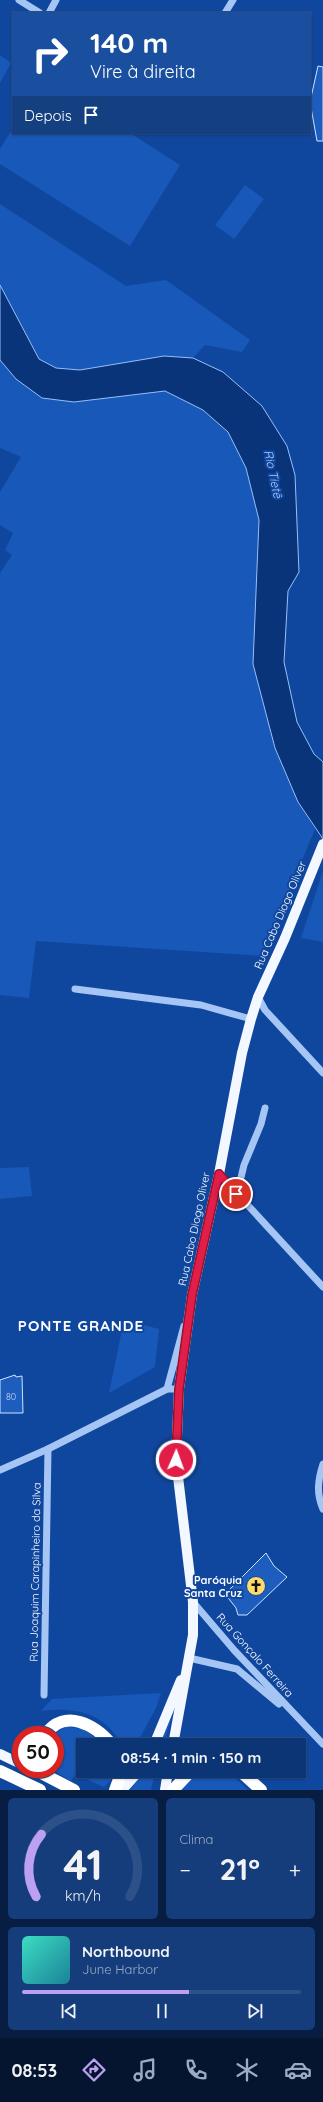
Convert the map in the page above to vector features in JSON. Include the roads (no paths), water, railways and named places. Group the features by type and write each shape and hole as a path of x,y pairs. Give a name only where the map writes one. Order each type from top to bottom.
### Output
{"highway":[{"path":"55,1726 67,1721 79,1722 92,1726 106,1738"},
{"path":"0,1771 40,1790"},
{"path":"52,1778 74,1790"},
{"path":"115,1790 119,1778"},
{"path":"174,1790 185,1778"},
{"path":"248,1778 261,1790"}],"main road":[{"name":"Rua Cabo Diogo Oliver","path":"190,1658 193,1635 194,1602 176,1460 179,1389 192,1295 219,1174 242,1053 251,1018 258,997 285,938 323,844"},
{"path":"157,1738 190,1658"},
{"path":"174,1738 190,1658"},
{"path":"0,1754 12,1760"},
{"path":"122,1790 132,1778"},
{"path":"165,1790 167,1778"}],"street":[{"path":"19,0 38,12"},
{"path":"50,12 56,0"},
{"path":"226,12 233,0"},
{"path":"75,989 201,1005 251,1018"},
{"path":"258,997 265,1010 323,1073"},
{"path":"236,1194 244,1165 261,1124 265,1108"},
{"path":"219,1174 323,1287"},
{"path":"167,1389 192,1295"},
{"path":"0,1470 48,1449 167,1389 179,1389"},
{"name":"Rua Joaquim Carapinheiro da Silva","path":"44,1695 48,1449"},
{"path":"323,1464 318,1482 318,1498 323,1509"},
{"name":"Rua Gonçalo Ferreira","path":"194,1602 234,1650 323,1744"},
{"name":"Rua Gonçalo Ferreira","path":"190,1658 237,1669 301,1721"}],"water":[{"name":"Rio Tietê","path":"0,285 39,359 56,368 80,370 164,356 193,358 223,372 262,406 287,446 295,475 299,572 288,591 284,662 297,722 314,754 323,762 323,839 298,802 275,748 253,664 259,520 246,468 228,432 203,410 165,391 74,402 42,398 16,379 0,360"}],"place":[{"name":"Paróquia Santa Cruz","path":"256,1586"}],"district":[{"name":"PONTE GRANDE","path":"81,1326"}]}
